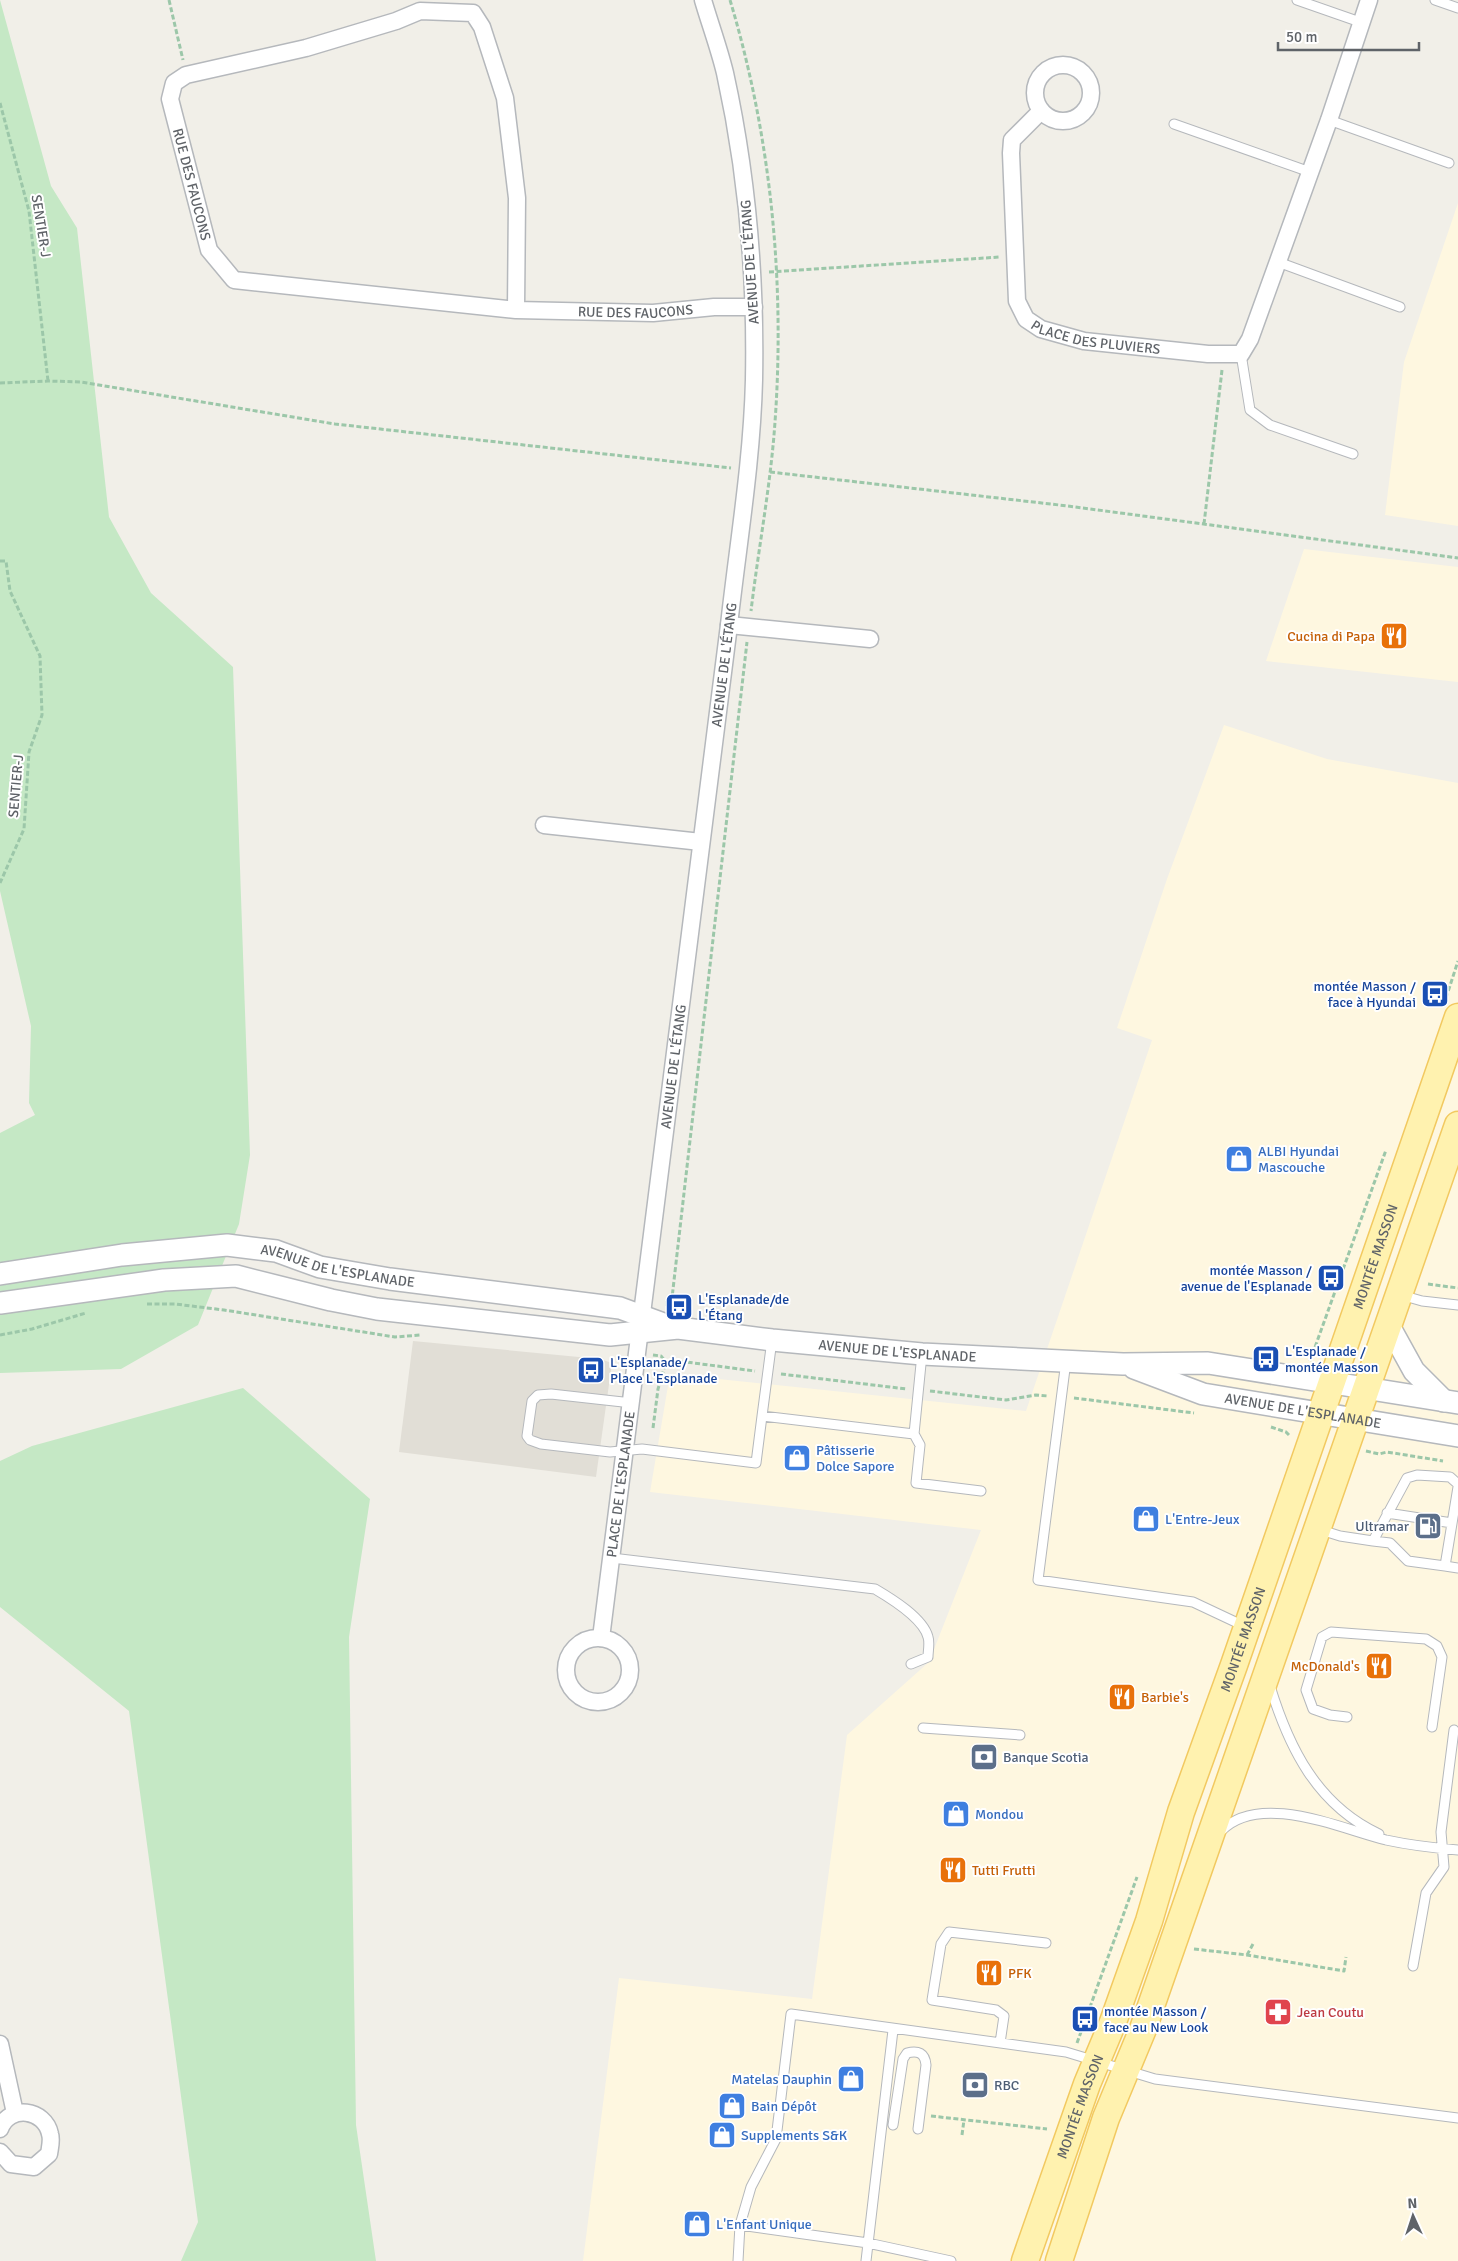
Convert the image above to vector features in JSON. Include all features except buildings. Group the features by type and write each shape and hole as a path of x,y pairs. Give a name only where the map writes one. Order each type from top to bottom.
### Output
{"main road":[{"name":"MONTÉE MASSON","path":"1025,2261 1086,2084 1113,2022 1149,1921 1181,1812 1332,1383 1452,1009"},
{"name":"MONTÉE MASSON","path":"1059,2261 1106,2118 1143,2029 1458,1126"}],"street":[{"name":"AVENUE DE L'ÉTANG","path":"642,1324 729,625 754,382 754,307 748,213 725,72 703,0"},
{"path":"1242,354 1250,338 1329,120 1368,0"},
{"path":"186,75 306,48 396,21 420,5 474,6 505,98 517,198 516,310"},
{"name":"RUE DES FAUCONS","path":"186,75 174,82 170,99 209,250 234,280 516,310 653,313 714,307 754,307"},
{"name":"PLACE DES PLUVIERS","path":"1041,110 1012,140 1011,153 1017,302 1026,319 1041,329 1084,341 1242,354"},
{"path":"729,625 870,639"},
{"path":"544,825 701,842"},
{"name":"AVENUE DE L'ESPLANADE","path":"0,1274 122,1255 228,1245 276,1251 320,1267 390,1279 620,1308 642,1324"},
{"name":"AVENUE DE L'ESPLANADE","path":"0,1304 164,1280 236,1276 330,1300 377,1309 610,1335 642,1324 772,1340 922,1354 1124,1364 1208,1363 1451,1402"},
{"name":"PLACE DE L'ESPLANADE","path":"601,1638 642,1324"},
{"path":"1388,1324 1414,1371 1451,1402"},
{"name":"AVENUE DE L'ESPLANADE","path":"1124,1364 1203,1394 1458,1436"},
{"path":"0,2044 15,2112"},
{"path":"0,2129 5,2120 15,2112 31,2114 44,2121 51,2135 49,2154 34,2167 11,2164 0,2152"}],"lane":[{"path":"1297,0 1360,22"},
{"path":"1435,0 1458,8"},
{"path":"1329,120 1448,164"},
{"path":"1174,124 1310,172"},
{"path":"1278,262 1400,307"},
{"path":"1242,354 1250,410 1270,425 1354,454"},
{"path":"1399,1294 1422,1301 1458,1305"},
{"path":"632,1403 544,1394 534,1397 530,1407 528,1436 534,1442 610,1452 642,1449 756,1463 772,1340"},
{"path":"922,1354 914,1434 920,1445 916,1483 981,1491"},
{"path":"1066,1361 1038,1580 1193,1602 1246,1627"},
{"path":"762,1416 914,1434"},
{"path":"1373,1541 1404,1481 1412,1475 1450,1477 1458,1486 1445,1566"},
{"path":"1387,1513 1452,1522"},
{"path":"1318,1529 1340,1536 1390,1543 1408,1561 1458,1568"},
{"path":"612,1558 876,1590 893,1599 924,1627 929,1639 928,1657 911,1664"},
{"path":"1347,1718 1313,1709 1306,1690 1322,1637 1331,1632 1426,1639 1437,1646 1442,1657 1432,1727"},
{"path":"1266,1675 1282,1724 1297,1756 1306,1770 1323,1791 1349,1815 1370,1830 1397,1842"},
{"path":"922,1728 1020,1735"},
{"path":"1413,1966 1426,1893 1444,1867 1441,1832 1454,1730"},
{"path":"1202,1858 1217,1836 1229,1823 1243,1818 1270,1814 1299,1815 1397,1842 1458,1850"},
{"path":"1000,2043 1004,2016 996,2010 932,2000 941,1944 949,1932 1046,1943"},
{"path":"738,2261 740,2225 751,2187 776,2139 790,2014 893,2030 1066,2052 1155,2079 1458,2118"},
{"path":"866,2261 893,2030"},
{"path":"893,2125 903,2059 907,2053 915,2051 922,2053 926,2058 918,2129"},
{"path":"740,2225 868,2244 951,2261"}],"path":[{"path":"169,0 186,75"},
{"path":"730,0 763,142 774,223 776,272"},
{"name":"SENTIER-J","path":"0,103 29,211 47,355 48,380"},
{"path":"752,272 1015,256"},
{"name":"AVENUE DE L'ÉTANG","path":"752,606 773,446 779,344 776,272"},
{"path":"1204,524 1224,354"},
{"path":"0,384 48,380 81,382 335,424 731,468"},
{"path":"770,472 1204,524 1458,558"},
{"name":"SENTIER-J","path":"0,561 6,562 10,591 40,656 42,715 29,752 24,829 0,884"},
{"name":"AVENUE DE L'ÉTANG","path":"667,1300 672,1298 746,651"},
{"path":"1452,1009 1458,961"},
{"path":"1309,1362 1342,1270"},
{"path":"1428,1284 1458,1288"},
{"path":"139,1304 175,1304 224,1310 395,1337 426,1334"},
{"path":"0,1335 32,1329 91,1312"},
{"path":"661,1356 666,1362 686,1362 758,1371"},
{"name":"PLACE DE L'ESPLANADE","path":"653,1428 658,1389 666,1362"},
{"path":"778,1373 908,1389"},
{"path":"930,1391 1006,1400 1036,1395 1054,1396"},
{"path":"1075,1398 1199,1414"},
{"name":"AVENUE DE L'ESPLANADE","path":"1264,1425 1286,1432"},
{"path":"1378,1453 1387,1452 1451,1462"},
{"path":"1086,2019 1136,1879"},
{"path":"1247,1954 1254,1944"},
{"path":"1186,1949 1247,1954 1344,1971 1346,1957"},
{"path":"930,2116 1047,2129"},
{"path":"962,2135 964,2120"}],"shaded area":[{"path":"1458,203 1458,526 1385,515 1404,362"},
{"path":"1304,549 1458,567 1458,682 1266,661"},
{"path":"1224,725 1327,759 1458,783 1458,2261 583,2261 619,1978 812,1999 847,1735 929,1662 981,1530 650,1492 670,1374 1026,1411 1152,1040 1117,1028 1167,879"},
{"path":"413,1341 600,1359 612,1363 596,1477 399,1452"}],"green space":[{"path":"0,0 51,186 77,228 109,517 151,593 233,667 250,1155 239,1224 198,1325 121,1369 0,1373 0,1133 35,1115 29,1103 31,1026 0,891"},
{"path":"243,1388 370,1499 349,1637 356,2125 376,2261 181,2261 198,2222 129,1711 0,1607 0,1461 32,1446"}],"place":[{"name":"Cucina di Papa","path":"1394,636"},
{"name":"montée Masson / face à Hyundai","path":"1435,994"},
{"name":"ALBI Hyundai Mascouche","path":"1239,1159"},
{"name":"montée Masson / avenue de l'Esplanade","path":"1331,1278"},
{"name":"L'Esplanade/de L'Étang","path":"679,1307"},
{"name":"L'Esplanade / montée Masson","path":"1266,1359"},
{"name":"L'Esplanade/ Place L'Esplanade","path":"591,1370"},
{"name":"Pâtisserie Dolce Sapore","path":"797,1458"},
{"name":"L'Entre-Jeux","path":"1146,1519"},
{"name":"Ultramar","path":"1428,1526"},
{"name":"McDonald's","path":"1379,1666"},
{"name":"Barbie's","path":"1122,1697"},
{"name":"Banque Scotia","path":"984,1757"},
{"name":"Mondou","path":"956,1814"},
{"name":"Tutti Frutti","path":"953,1870"},
{"name":"PFK","path":"989,1973"},
{"name":"Jean Coutu","path":"1278,2012"},
{"name":"montée Masson / face au New Look","path":"1085,2019"},
{"name":"Matelas Dauphin","path":"851,2079"},
{"name":"RBC","path":"975,2085"},
{"name":"Bain Dépôt","path":"732,2106"},
{"name":"Supplements S&K","path":"722,2135"},
{"name":"L'Enfant Unique","path":"697,2224"}]}
